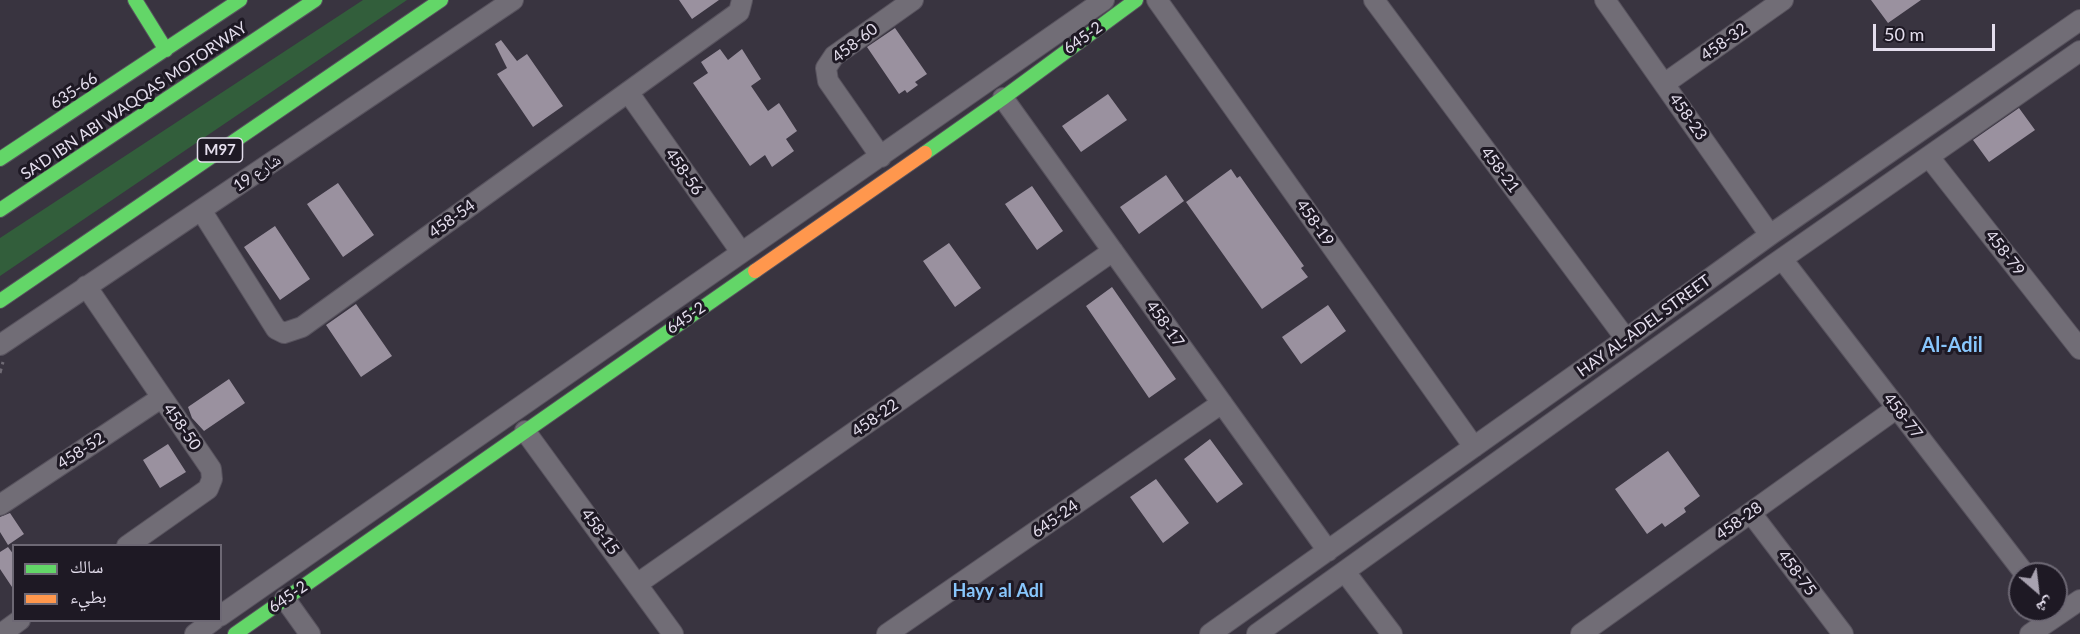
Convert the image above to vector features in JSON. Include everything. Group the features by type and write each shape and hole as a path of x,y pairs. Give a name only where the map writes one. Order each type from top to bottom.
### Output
{"main road":[{"path":"135,0 166,50"},
{"name":"635-66","path":"0,159 240,0"},
{"name":"SA'D IBN ABI WAQQAS MOTORWAY","path":"0,210 315,0"},
{"name":"M97","path":"0,301 441,0"},
{"name":"645-2","path":"235,634 1003,98 1136,0"}],"street":[{"name":"شارع 19","path":"0,345 513,0"},
{"name":"458-60","path":"881,157 828,81 826,68 834,56 913,0"},
{"name":"645-2","path":"222,615 1104,0"},
{"name":"458-19","path":"1157,0 1474,447"},
{"name":"458-21","path":"1374,0 1626,339"},
{"name":"458-23","path":"1605,0 1664,84 1778,262"},
{"name":"458-32","path":"1664,84 1783,0"},
{"name":"458-54","path":"201,210 276,329 284,333 302,327 628,92 740,6"},
{"name":"HAY AL-ADEL STREET","path":"1210,634 1764,240 2080,20"},
{"name":"HAY AL-ADEL STREET","path":"1257,634 1778,262 2079,53"},
{"name":"458-56","path":"628,92 741,252"},
{"name":"458-17","path":"1003,98 1328,551"},
{"name":"458-79","path":"1929,157 2080,348"},
{"name":"458-22","path":"637,584 1113,252"},
{"name":"458-77","path":"1778,262 1897,408 2016,562"},
{"name":"458-50","path":"87,286 211,469 212,479 208,489 130,544"},
{"name":"458-52","path":"0,505 161,398"},
{"name":"645-24","path":"887,634 1222,404"},
{"name":"458-28","path":"1581,634 1606,627 1751,513 1897,408"},
{"name":"458-15","path":"525,431 674,634"},
{"name":"458-75","path":"1751,513 1843,634"},
{"path":"1345,572 1392,634"},
{"path":"285,599 310,634"},
{"path":"1,634 19,622"},
{"path":"195,634 213,622"},
{"path":"2030,634 2044,622"}],"green space":[{"path":"363,0 407,0 0,276 0,238"}],"building":[{"path":"679,0 719,0 692,19"},
{"path":"1871,0 1921,0 1888,23"},
{"path":"895,28 927,74 915,82 918,85 907,93 905,90 899,94 867,47"},
{"path":"501,40 517,61 527,54 563,106 533,127 497,74 507,68 495,44"},
{"path":"720,49 728,60 742,49 761,79 751,86 768,111 779,103 797,131 786,139 794,151 772,167 765,155 750,166 693,83 708,73 701,62"},
{"path":"1108,94 1127,120 1081,152 1062,126"},
{"path":"2019,108 2035,130 1989,162 1973,140"},
{"path":"1231,169 1237,178 1240,176 1304,266 1301,268 1308,277 1262,309 1186,202"},
{"path":"1166,175 1184,201 1139,234 1120,207"},
{"path":"338,183 374,235 343,257 307,204"},
{"path":"1032,186 1063,231 1037,250 1005,204"},
{"path":"275,226 310,279 280,300 244,247"},
{"path":"949,243 981,288 955,307 923,261"},
{"path":"1112,287 1176,379 1149,398 1086,306"},
{"path":"356,304 392,356 361,377 326,325"},
{"path":"1328,305 1346,331 1301,364 1282,337"},
{"path":"229,379 245,403 204,431 192,418 188,407"},
{"path":"1210,439 1243,484 1217,503 1184,459"},
{"path":"168,444 186,472 160,488 143,460"},
{"path":"1668,451 1700,496 1684,508 1686,512 1665,527 1662,523 1647,534 1615,489"},
{"path":"1156,479 1189,523 1163,543 1130,497"},
{"path":"10,513 24,534 8,545 0,532 0,517"},
{"path":"8,547 12,552 12,587 0,569 0,552"}],"traffic: fast":[{"path":"135,0 166,50"},
{"path":"0,159 240,0"},
{"path":"0,210 315,0"},
{"path":"0,301 441,0"},
{"path":"925,153 1136,0"},
{"path":"235,634 755,271"}],"traffic: slow":[{"path":"755,271 925,153"}],"district":[{"name":"Al-Adil","path":"1952,346"},
{"name":"Hayy al Adl","path":"998,591"}]}
